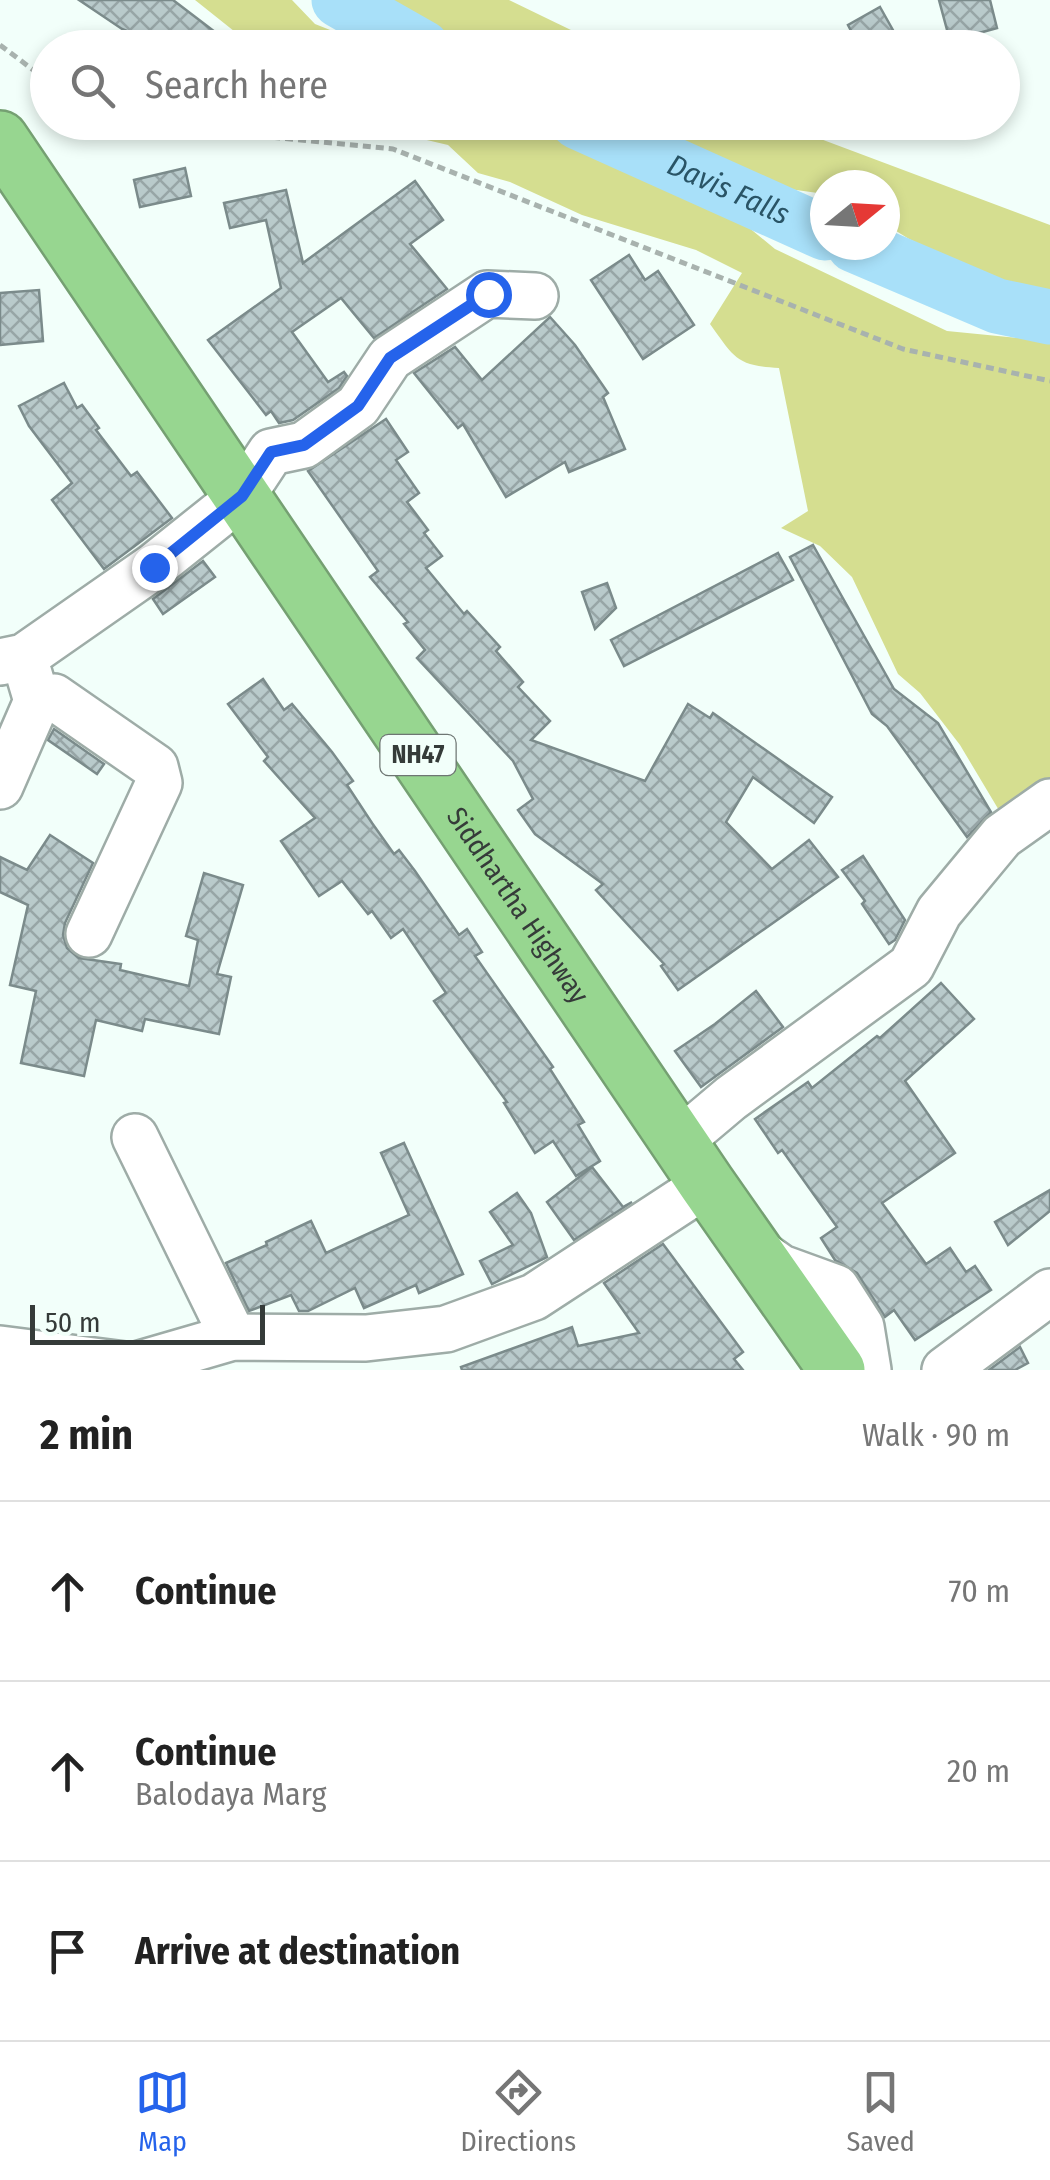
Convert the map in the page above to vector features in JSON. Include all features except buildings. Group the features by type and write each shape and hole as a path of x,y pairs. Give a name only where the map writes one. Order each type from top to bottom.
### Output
{"highway":[{"name":"Siddhartha Highway","path":"0,139 837,1370"}],"street":[{"path":"37,701 12,659 154,567 242,496 271,452 304,445 358,406 390,358 488,294 535,296"},
{"path":"37,701 54,697 159,774 160,783 89,934"},
{"path":"0,786 37,701"},
{"path":"0,1349 134,1366 233,1336 366,1338 446,1329 534,1297 694,1163 731,1098 911,966 940,912 1002,836 1050,802"},
{"path":"135,1136 233,1336"},
{"path":"752,1247 781,1268 836,1288 862,1327 868,1370"},
{"path":"945,1370 1050,1292"}],"path":[{"path":"0,45 30,68"},
{"path":"301,140 393,149 902,348 1050,381"}],"green space":[{"path":"195,0 292,0 315,24 330,30 233,30"},
{"path":"358,0 509,0 571,30 414,30"},
{"path":"427,140 571,140 714,199 775,249 947,331 1050,341 1050,783 1003,817 960,745 920,693 898,674 852,577 820,546 781,528 808,511 779,368 753,365 737,358 710,324 742,273 696,250 582,215 510,182 478,173 448,145"},
{"path":"673,140 823,140 1050,225 1050,291 994,280 900,233 900,170 810,170 810,192 753,184"}],"waterway":[{"name":"Davis Falls","path":"339,0 392,30"},
{"name":"Davis Falls","path":"618,140 810,226"},
{"name":"Davis Falls","path":"889,260 997,306 1050,317"}],"route":[{"path":"154,567 242,496 271,452 304,445 358,406 390,358 488,294"}]}
